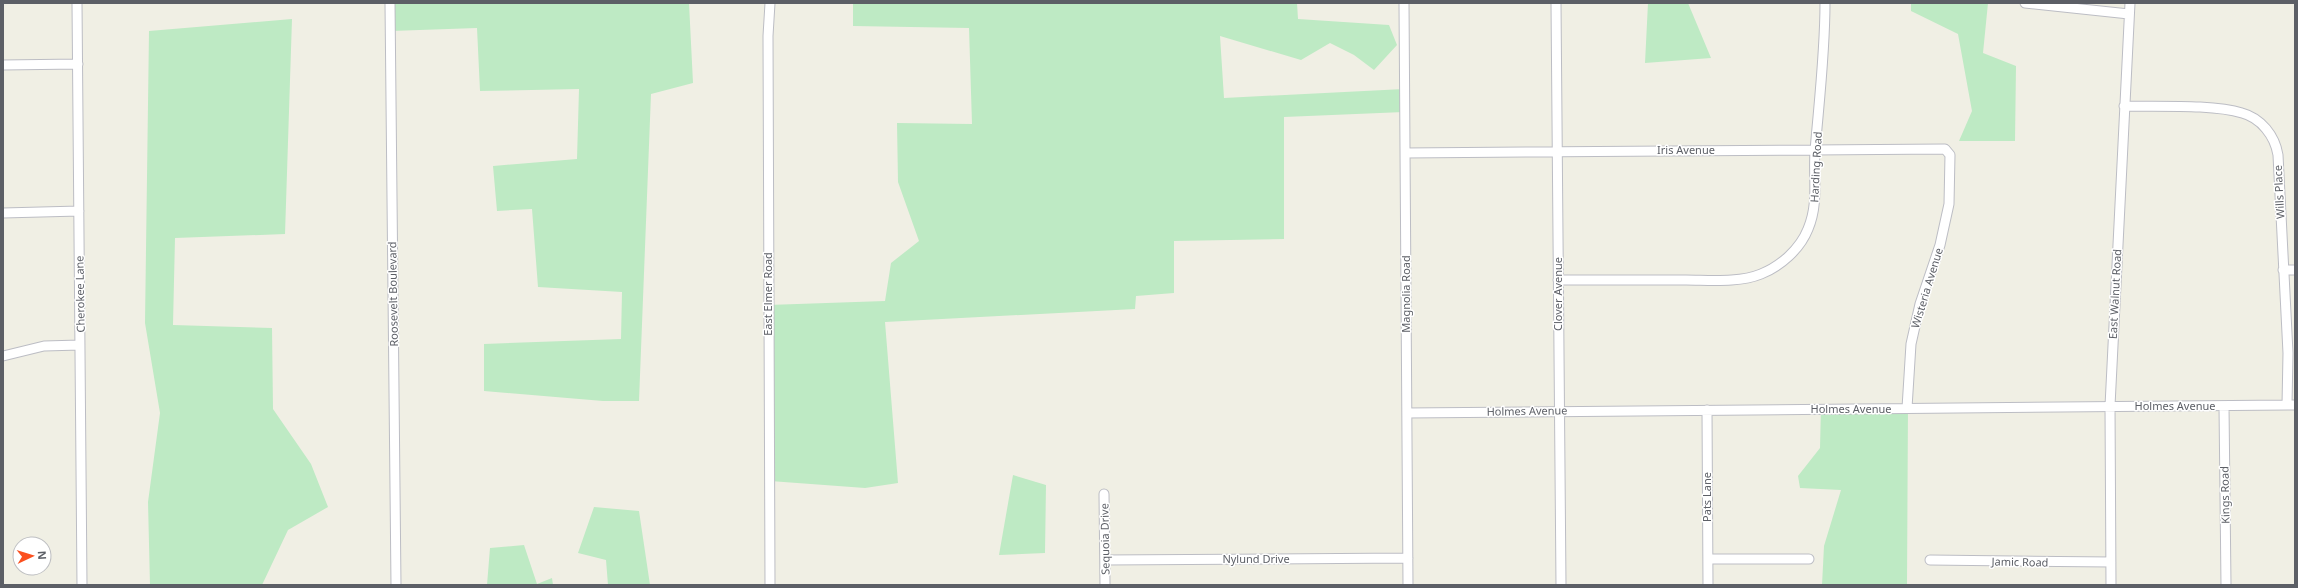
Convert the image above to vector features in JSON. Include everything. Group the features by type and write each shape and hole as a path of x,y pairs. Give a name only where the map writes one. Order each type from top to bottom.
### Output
{"street":[{"name":"Cherokee Lane","path":"77,3 82,585"},
{"name":"Roosevelt Boulevard","path":"390,3 396,585"},
{"name":"East Elmer Road","path":"770,3 768,126 770,585"},
{"name":"Magnolia Road","path":"1404,3 1408,585"},
{"name":"Clover Avenue","path":"1556,3 1561,585"},
{"name":"Harding Road","path":"1558,280 1710,280 1741,278 1761,274 1779,264 1794,251 1808,229 1816,193 1815,149 1822,82 1825,3"},
{"path":"2025,3 2129,14"},
{"name":"East Walnut Road","path":"2111,585 2110,406 2130,3"},
{"path":"3,65 78,64"},
{"name":"Wills Place","path":"2124,106 2229,110 2243,113 2268,132 2277,148 2291,405"},
{"name":"Iris Avenue","path":"1405,153 1945,149 1950,155 1950,169"},
{"name":"Wisteria Avenue","path":"1907,408 1911,344 1920,304 1938,252 1948,211 1950,169"},
{"path":"3,213 79,211"},
{"path":"2283,270 2295,270"},
{"path":"3,356 44,346 80,345"},
{"name":"Holmes Avenue","path":"1407,413 2291,405"},
{"name":"Kings Road","path":"2224,406 2226,585"},
{"name":"Pats Lane","path":"1707,410 1708,585"},
{"name":"Sequoia Drive","path":"1104,494 1105,585"},
{"name":"Nylund Drive","path":"1105,560 1408,558"},
{"path":"1708,559 1809,559"},
{"name":"Jamic Road","path":"1930,560 2111,562"}],"green space":[{"path":"391,3 689,3 693,83 651,94 639,401 603,401 484,391 484,344 621,339 622,292 538,287 532,209 497,211 493,166 577,159 579,89 480,91 477,28 391,31"},
{"path":"853,3 1297,3 1298,19 1389,25 1397,45 1374,70 1354,55 1330,43 1301,60 1220,36 1224,98 1404,89 1404,112 1284,117 1284,239 1174,241 1174,293 1136,296 1135,309 885,322 898,483 865,488 770,481 768,305 885,301 891,263 919,241 898,182 897,123 972,124 969,28 853,26"},
{"path":"1648,3 1688,3 1711,58 1645,63"},
{"path":"1911,3 1988,3 1983,53 2016,66 2015,141 1959,141 1972,111 1958,34 1911,11"},
{"path":"292,19 285,234 175,238 173,325 272,328 273,409 311,464 328,507 288,530 262,585 150,585 148,502 160,413 145,323 149,31"},
{"path":"1821,406 1908,406 1907,585 1822,585 1824,546 1841,490 1800,488 1798,476 1820,448"},
{"path":"1013,475 1046,485 1045,553 999,555"},
{"path":"594,507 639,511 650,585 608,585 606,560 578,553"},
{"path":"524,545 537,584 552,578 553,585 487,585 490,548"}]}
